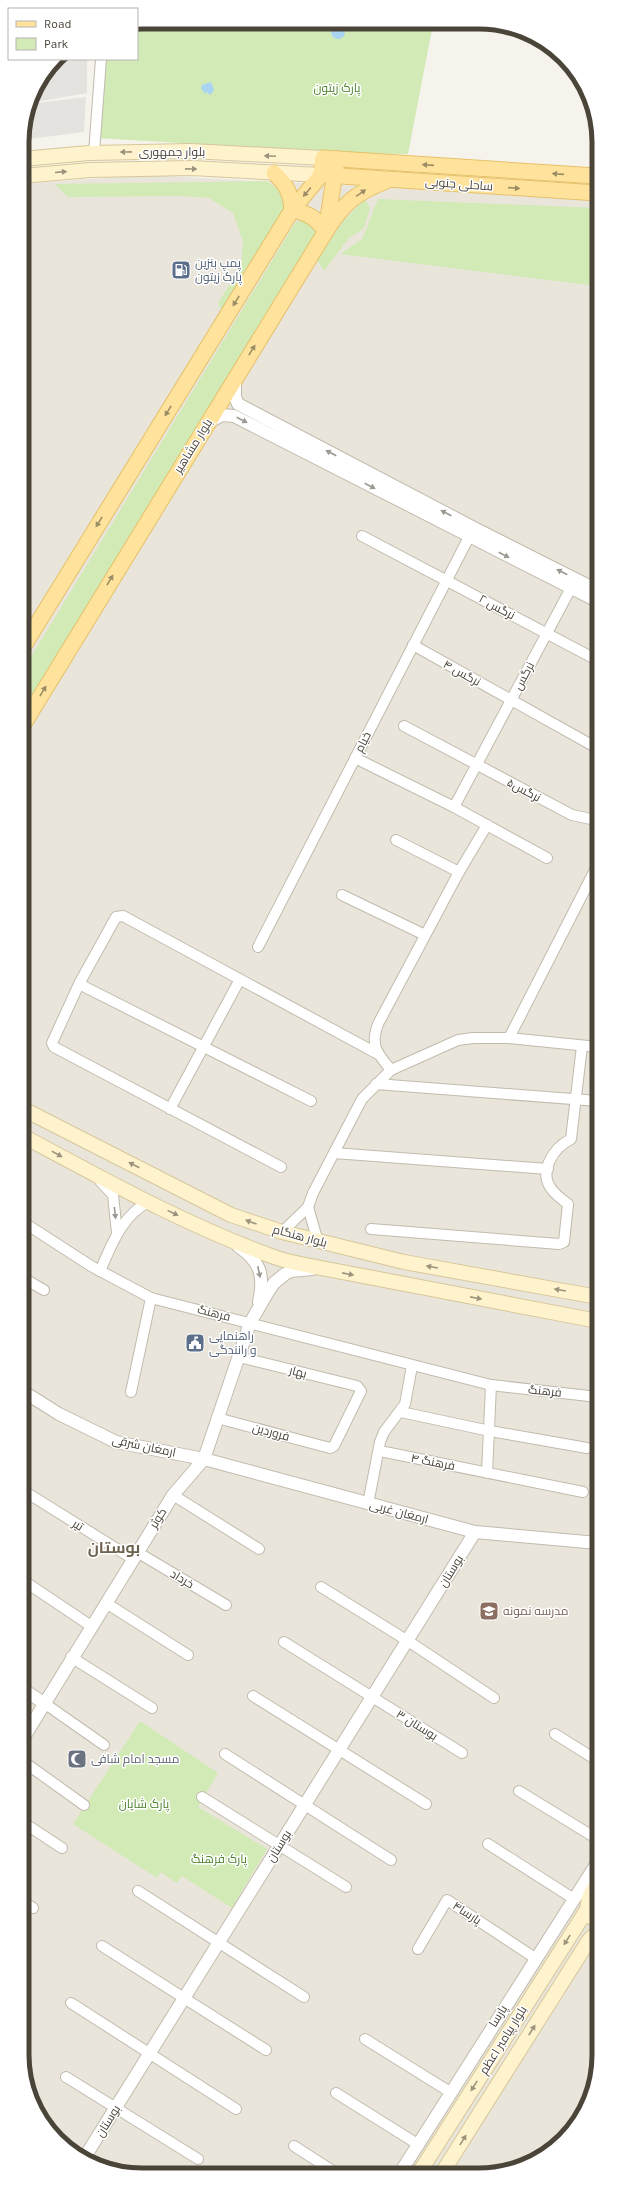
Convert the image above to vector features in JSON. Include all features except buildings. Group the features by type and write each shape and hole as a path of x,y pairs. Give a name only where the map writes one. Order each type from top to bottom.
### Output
{"main road":[{"name":"بلوار جمهوری","path":"29,158 94,153 191,151 330,159"},
{"name":"بلوار مشاهیر","path":"29,714 206,423 326,232 330,159"},
{"name":"ساحلی جنوبی","path":"330,159 592,176"},
{"name":"بلوار جمهوری","path":"29,175 90,170 191,168 328,176"},
{"path":"274,173 285,183 291,196 292,210"},
{"name":"ساحلی جنوبی","path":"328,176 592,193"},
{"path":"29,637 292,210 328,176"},
{"path":"292,210 312,216 318,220 326,232 341,208 363,190 389,180"},
{"name":"بلوار هنگام","path":"29,1112 231,1215 282,1232 404,1262 592,1296"},
{"path":"29,1139 92,1173 223,1236 278,1258 321,1268 592,1320"},
{"path":"505,1304 509,1281"},
{"name":"بلوار پیامبر اعظم","path":"422,2168 588,1908 590,1894 592,1892"},
{"path":"588,1908 592,1917"},
{"name":"بلوار پیامبر اعظم","path":"445,2168 592,1937"}],"street":[{"path":"94,153 101,60"},
{"path":"235,376 235,397 238,404 592,598"},
{"path":"206,423 222,415 234,416 471,532 592,588"},
{"name":"خیام","path":"258,947 471,532"},
{"name":"نرگس ۲","path":"362,536 592,657"},
{"name":"نرگس","path":"454,807 571,588"},
{"name":"نرگس ۴","path":"413,645 592,745"},
{"name":"نرگس۵","path":"404,726 572,815 592,820"},
{"path":"355,758 454,807 547,858"},
{"path":"391,1070 378,1054 373,1041 378,1024 459,872 487,825"},
{"path":"396,840 459,872"},
{"path":"509,1038 592,876"},
{"path":"342,895 425,935"},
{"path":"281,1167 54,1047 52,1043 79,984 116,917 119,915 239,981 378,1054"},
{"path":"170,1109 239,981"},
{"path":"79,984 311,1101"},
{"path":"282,1232 308,1207 362,1099 391,1070 458,1040 473,1038 509,1038 592,1047"},
{"path":"372,1229 559,1244 564,1242 568,1204 553,1191 548,1182 548,1169 553,1152 561,1144 571,1140 582,1046"},
{"path":"376,1084 592,1100"},
{"path":"334,1153 548,1169"},
{"path":"92,1173 113,1194 117,1234"},
{"path":"100,1271 117,1234 138,1207 150,1201"},
{"path":"308,1207 318,1242"},
{"name":"فرهنگ","path":"29,1226 100,1271 151,1298 491,1385 592,1396"},
{"name":"کوثر","path":"223,1236 256,1261 261,1286 257,1311"},
{"name":"کوثر","path":"29,1728 71,1657 173,1495 204,1459 250,1324 274,1283 291,1271 321,1268"},
{"path":"29,1281 44,1290"},
{"path":"131,1392 151,1298"},
{"name":"بهار","path":"239,1357 357,1386 361,1391 334,1446 330,1448 325,1447"},
{"path":"368,1504 384,1432 401,1412 405,1404 412,1366"},
{"path":"487,1472 491,1385"},
{"name":"ارمغان شرقی","path":"29,1395 77,1424 116,1442 204,1459"},
{"path":"401,1412 490,1431 587,1448"},
{"name":"فروردین","path":"217,1418 325,1447"},
{"name":"فرهنگ ۴","path":"380,1451 583,1492"},
{"name":"ارمغان غربی","path":"204,1459 475,1532 592,1542"},
{"name":"تیر","path":"29,1494 135,1555"},
{"path":"173,1495 259,1549"},
{"name":"بوستان","path":"87,2154 475,1532"},
{"name":"خرداد","path":"135,1555 226,1605"},
{"path":"29,1584 91,1626"},
{"path":"321,1587 408,1641 494,1698"},
{"path":"106,1603 188,1655"},
{"name":"بوستان ۳","path":"284,1642 462,1753"},
{"path":"71,1657 152,1708"},
{"path":"29,1693 104,1745"},
{"path":"253,1696 426,1804"},
{"path":"555,1734 592,1757"},
{"path":"225,1754 391,1860"},
{"path":"29,1766 84,1805"},
{"path":"519,1791 592,1836"},
{"path":"202,1797 346,1887"},
{"path":"29,1826 62,1848"},
{"path":"488,1844 574,1899"},
{"name":"پارسا","path":"403,2168 592,1870"},
{"path":"138,1891 304,1997"},
{"name":"پارسا۴","path":"418,1949 447,1900 535,1958"},
{"path":"29,1905 33,1908"},
{"path":"102,1946 266,2050"},
{"path":"71,2003 236,2109"},
{"path":"365,2039 450,2092"},
{"path":"66,2077 198,2160"},
{"path":"336,2093 418,2145"},
{"path":"294,2146 328,2168"}],"shaded area":[{"path":"64,60 87,60 87,93 37,102 48,79"},
{"path":"86,97 84,132 29,139 31,120 36,103"},
{"path":"144,175 592,198 592,2063 586,2092 577,2112 564,2130 554,2140 536,2153 516,2162 501,2166 487,2168 134,2168 120,2166 105,2162 85,2153 62,2135 44,2112 35,2092 31,2077 29,2063 29,183"}],"green space":[{"name":"پارک زیتون","path":"138,29 432,29 408,154 349,153 96,138 105,60 138,60"},
{"path":"267,181 280,191 285,206 222,312 218,303 241,266 243,241 233,213 209,198 181,196 68,197 54,184"},
{"path":"365,199 370,208 364,228 349,238 324,271 317,259 345,219"},
{"path":"378,199 592,208 592,285 340,254 362,239"},
{"path":"303,220 317,229 29,704 29,660 295,223"},
{"name":"پارک شایان","path":"140,1721 218,1773 198,1807 267,1849 232,1908 182,1876 177,1883 160,1872 157,1878 73,1824"}],"water":[{"path":"332,29 344,29 345,32 343,37 338,39 333,37 331,32"},
{"path":"211,82 214,90 210,95 207,92 205,94 201,88 202,85"}],"place":[{"name":"پمپ بنزین پارک زیتون","path":"181,270"},
{"name":"راهنمایی و رانندگی","path":"195,1343"},
{"name":"مدرسه نمونه","path":"489,1611"},
{"name":"مسجد امام شافی","path":"77,1759"}],"district":[{"name":"بوستان","path":"114,1547"}],"park label":[{"name":"پارک فرهنگ","path":"219,1859"}]}
